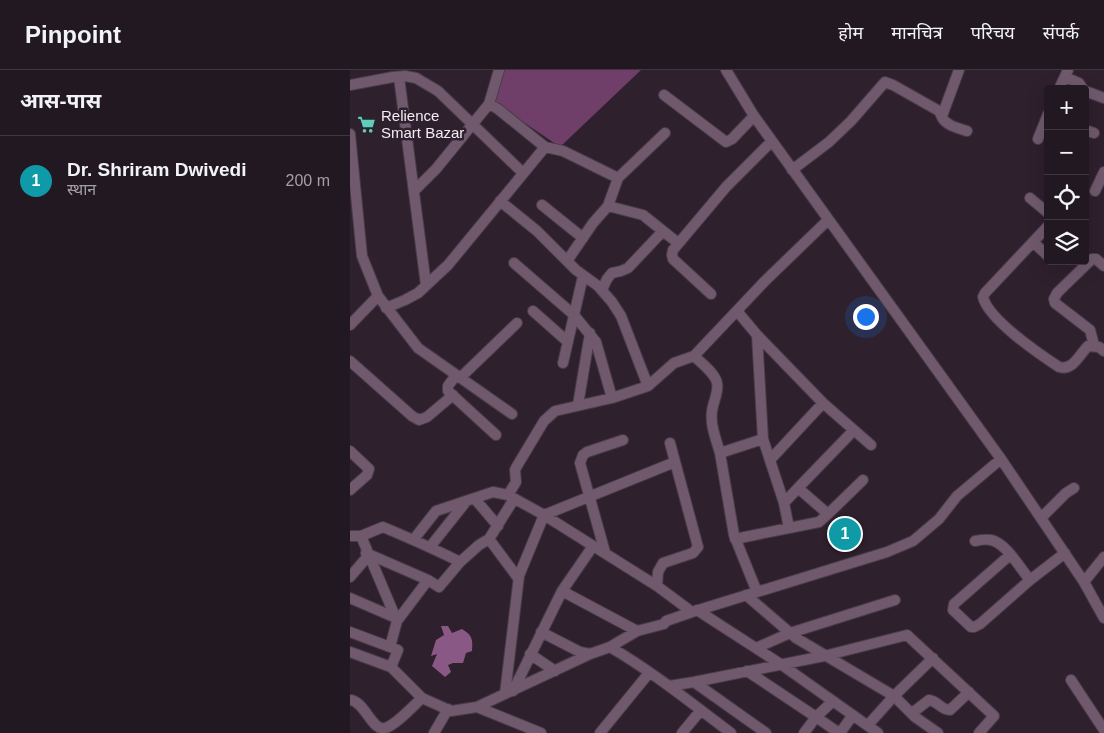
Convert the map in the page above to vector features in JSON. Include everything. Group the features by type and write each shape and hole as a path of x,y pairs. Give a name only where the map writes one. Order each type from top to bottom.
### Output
{"street":[{"path":"414,191 436,169 473,126 489,104 499,70"},
{"path":"726,70 754,116 792,170 1001,460 1084,582 1104,618"},
{"path":"942,116 959,70"},
{"path":"1061,85 1066,73 1080,85"},
{"path":"399,77 426,285"},
{"path":"350,85 399,77 416,78 428,84 438,91 524,173"},
{"path":"792,170 829,142 852,121 886,82 938,111 947,123 967,131"},
{"path":"1089,92 1104,98"},
{"path":"664,95 726,142 732,140 754,116"},
{"path":"489,104 545,147 563,150 618,178"},
{"path":"1038,139 1044,125"},
{"path":"567,261 582,238 608,206 618,178 665,133"},
{"path":"350,134 362,256 378,296 418,348 512,414"},
{"path":"711,294 673,259 673,250 726,187 772,141"},
{"path":"386,308 405,300 426,285 448,264 545,147"},
{"path":"1095,191 1104,172"},
{"path":"1030,198 1044,209"},
{"path":"500,201 537,231 583,276 598,286 612,302 621,316 648,386"},
{"path":"542,205 582,238"},
{"path":"608,206 643,215 678,243"},
{"path":"367,554 428,580 439,587 460,562 478,545 489,539 498,526 516,482 515,470 544,421 555,412 612,398 648,386 674,363 694,356 764,282 828,220"},
{"path":"602,290 606,279 612,273 628,268 663,230"},
{"path":"1044,230 985,293 983,297 986,306 991,313 1020,339 1058,367 1069,368 1088,346 1094,345 1104,351"},
{"path":"1033,242 1044,252"},
{"path":"350,254 362,256"},
{"path":"1094,345 1090,330 1055,303 1054,299 1057,293 1092,259 1104,266"},
{"path":"514,263 574,315 590,333 600,351 612,398"},
{"path":"563,363 583,276"},
{"path":"350,325 354,315 378,296"},
{"path":"533,311 568,342"},
{"path":"737,311 823,403 871,445"},
{"path":"496,435 447,388 517,323"},
{"path":"578,405 590,333"},
{"path":"757,334 763,439 784,503 789,528"},
{"path":"694,356 714,376 717,383 711,422 720,453 736,539 757,592"},
{"path":"350,361 412,416 419,420 427,417 453,395"},
{"path":"770,460 823,403"},
{"path":"784,503 854,430"},
{"path":"720,453 763,439"},
{"path":"605,552 580,463 582,455 594,449 623,440"},
{"path":"657,586 658,572 663,563 693,553 698,547 670,443"},
{"path":"350,451 368,466 369,471 350,490"},
{"path":"350,652 391,667 422,698 451,710 477,707 590,654 610,647 637,631 664,624 666,621 695,611 887,552 913,541 939,518 957,496 1001,460"},
{"path":"509,693 519,576 544,515 676,462"},
{"path":"736,539 819,522 862,480"},
{"path":"798,488 828,514"},
{"path":"1041,518 1066,493 1074,488"},
{"path":"414,540 436,511 493,492 511,497 605,552 695,611 782,664 878,733"},
{"path":"470,501 498,526"},
{"path":"430,547 470,501"},
{"path":"397,620 367,554 355,536 383,527 460,562"},
{"path":"489,539 518,578 519,576"},
{"path":"975,541 993,540 1006,548 1030,580"},
{"path":"509,693 562,591 593,546"},
{"path":"1010,555 957,600 953,610 971,627 978,626 1030,580 1065,553"},
{"path":"350,577 367,554"},
{"path":"1084,582 1104,557"},
{"path":"390,647 397,620 428,580"},
{"path":"562,591 637,631"},
{"path":"746,595 790,633 824,656 894,696 938,733"},
{"path":"350,598 397,620"},
{"path":"756,648 790,633 895,600"},
{"path":"350,632 398,650 391,667"},
{"path":"541,632 580,652 590,654"},
{"path":"669,686 824,656 907,635 994,716 978,733"},
{"path":"610,647 639,664 730,733"},
{"path":"530,654 555,671"},
{"path":"868,725 932,658"},
{"path":"747,671 840,733 853,715"},
{"path":"600,733 649,673"},
{"path":"1072,680 1104,730"},
{"path":"694,682 766,733"},
{"path":"912,713 930,700 950,710 969,692"},
{"path":"350,700 360,704 377,726 382,729 392,724 422,698"},
{"path":"804,733 816,717 833,701"},
{"path":"477,707 541,733"},
{"path":"434,733 448,709"},
{"path":"682,733 700,710"}],"shaded area":[{"path":"501,70 641,70 560,147 491,100"},
{"path":"441,626 448,626 452,633 462,629 470,635 472,643 472,651 466,653 463,663 448,665 451,672 445,677 432,666 437,654 431,656 436,640 444,635"}],"building":[{"path":"847,526 852,537 843,541 838,530"}],"place":[{"name":"Relience Smart Bazar","path":"367,124"},
{"name":"Dr. Shriram Dwivedi","path":"845,534"}]}
